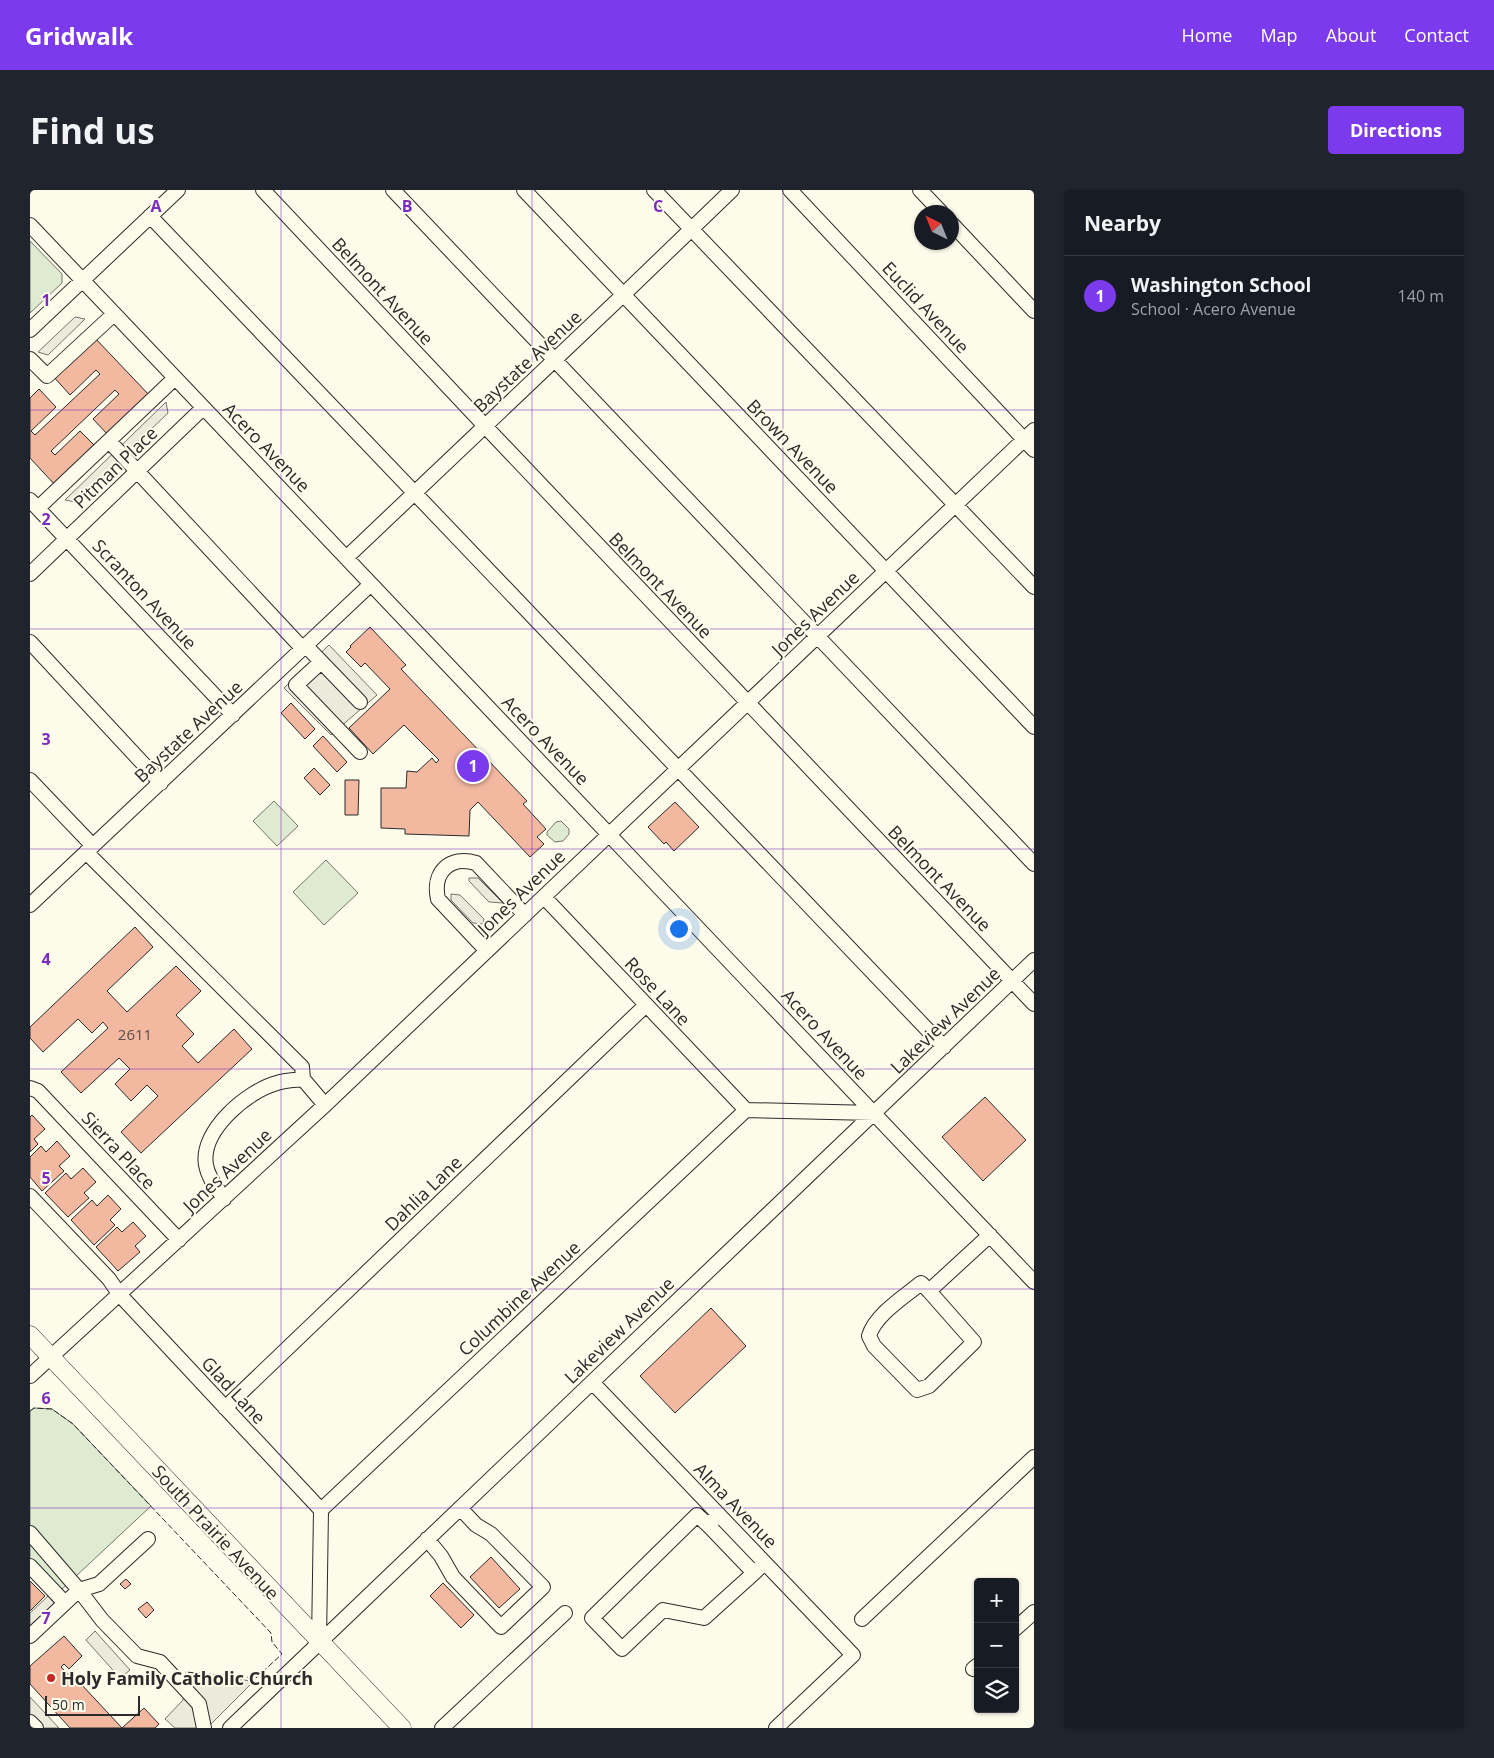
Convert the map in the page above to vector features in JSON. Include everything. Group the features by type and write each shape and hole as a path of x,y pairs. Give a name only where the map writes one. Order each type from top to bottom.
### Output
{"main road":[{"name":"South Prairie Avenue","path":"30,1335 402,1728"}],"street":[{"path":"30,330 178,190"},
{"name":"Belmont Avenue","path":"263,190 1034,1004"},
{"path":"393,190 1034,864"},
{"name":"Brown Avenue","path":"524,190 1034,727"},
{"path":"654,190 1034,587"},
{"name":"Baystate Avenue","path":"346,558 732,190"},
{"name":"Euclid Avenue","path":"790,190 1029,435 1034,450"},
{"path":"920,190 934,205"},
{"path":"150,216 416,492 677,770 944,1047"},
{"name":"Acero Avenue","path":"30,225 610,833 1034,1282"},
{"path":"959,231 1034,311"},
{"path":"30,359 47,376 114,314"},
{"path":"34,504 109,441 175,378"},
{"name":"Pitman Place","path":"31,572 203,408"},
{"name":"Jones Avenue","path":"30,1376 325,1105 1029,435"},
{"path":"109,441 304,648 321,662 360,702"},
{"name":"Scranton Avenue","path":"34,504 233,715"},
{"name":"Baystate Avenue","path":"30,905 371,584"},
{"path":"30,642 160,783"},
{"path":"321,662 296,685 360,752"},
{"path":"30,780 90,849 302,1067 303,1079 325,1105"},
{"path":"487,951 438,899 436,890 437,880 449,865 457,861 476,863 524,915"},
{"name":"Rose Lane","path":"544,897 746,1110"},
{"name":"Lakeview Avenue","path":"230,1728 1034,960"},
{"name":"Dahlia Lane","path":"225,1408 646,1005"},
{"path":"224,1199 208,1174 205,1162 209,1141 218,1123 253,1092 276,1083 303,1079"},
{"name":"Sierra Place","path":"30,1088 38,1091 179,1240"},
{"path":"746,1110 874,1113"},
{"name":"Columbine Avenue","path":"322,1510 746,1110"},
{"name":"Glad Lane","path":"30,1196 109,1279 120,1295 225,1408 322,1510"},
{"path":"929,1291 990,1236"},
{"path":"921,1283 929,1291 974,1342 929,1386 917,1390 874,1346 868,1336 877,1320 921,1283"},
{"name":"Alma Avenue","path":"592,1382 853,1655 776,1728"},
{"path":"862,1619 1034,1457"},
{"path":"427,1539 442,1556 453,1577 501,1627 543,1587 491,1534 476,1525 460,1508"},
{"path":"319,1642 322,1510"},
{"path":"708,1526 718,1514"},
{"path":"754,1573 697,1515 592,1618 622,1649 663,1610 704,1618 754,1573 764,1562"},
{"path":"30,1533 80,1590 102,1620 137,1656 160,1662 199,1704 204,1728"},
{"path":"30,1636 80,1590 99,1584 148,1539"},
{"path":"30,1566 65,1603"},
{"path":"1019,1625 1034,1612"},
{"path":"442,1728 565,1613"},
{"path":"30,1722 36,1728"}],"green space":[{"path":"30,241 62,274 62,283 30,313"},
{"path":"274,801 298,826 277,846 253,821"},
{"path":"561,821 569,829 569,834 563,841 555,842 547,835 547,832 556,822"},
{"path":"326,860 358,893 324,925 293,892"},
{"path":"34,1408 52,1409 73,1424 151,1506 60,1591 30,1559 30,1411"}],"shaded area":[{"path":"75,317 85,319 48,355 38,352"},
{"path":"166,402 168,413 75,502 65,500"},
{"path":"329,645 377,695 331,735 284,688"},
{"path":"469,878 478,878 503,903 489,902 469,881"},
{"path":"451,894 460,895 484,919 483,924 473,923 451,900"},
{"path":"48,1596 57,1606 30,1631 30,1613"},
{"path":"95,1631 130,1670 120,1678 86,1640"},
{"path":"186,1675 254,1681 207,1728 175,1728 165,1719 183,1700"},
{"path":"30,1697 59,1728 30,1728"}],"building":[{"path":"94,337 151,397 110,437 93,419 119,394 115,390 51,451 55,455 80,431 97,448 56,486 30,458 30,398 39,389 56,407 31,431 35,435 100,374 96,370 70,395 53,376"},
{"path":"370,627 406,665 401,669 527,801 523,804 546,829 537,837 544,844 530,857 478,802 470,810 469,836 405,834 405,829 381,828 381,788 406,788 407,771 417,772 432,758 436,763 439,760 404,725 373,754 349,728 390,689 365,663 361,667 346,652"},
{"path":"291,703 315,729 305,739 281,713"},
{"path":"323,736 347,762 337,772 313,746"},
{"path":"314,768 330,785 320,795 304,778"},
{"path":"345,780 359,780 358,815 345,815"},
{"path":"675,802 699,827 674,851 666,842 664,844 648,827"},
{"path":"135,927 153,947 107,991 127,1012 176,966 201,991 176,1015 194,1034 182,1046 198,1063 234,1029 252,1049 141,1153 121,1132 158,1096 147,1085 131,1101 115,1084 130,1069 119,1058 81,1093 61,1072 108,1028 103,1022 92,1033 78,1019 43,1052 30,1038 30,1027"},
{"path":"985,1097 1026,1140 983,1181 942,1137"},
{"path":"32,1115 45,1129 34,1139 38,1144 30,1152 30,1117"},
{"path":"57,1141 70,1156 59,1166 64,1171 42,1191 30,1177 30,1157 41,1146 46,1152"},
{"path":"83,1168 96,1182 84,1193 89,1198 68,1217 45,1193 66,1173 71,1179"},
{"path":"108,1195 121,1209 110,1220 115,1225 94,1245 71,1220 92,1200 97,1206"},
{"path":"133,1222 146,1236 135,1246 140,1252 118,1271 96,1247 117,1227 122,1232"},
{"path":"711,1308 746,1346 675,1413 640,1376"},
{"path":"491,1557 520,1589 499,1608 470,1577"},
{"path":"126,1579 131,1584 125,1589 120,1584"},
{"path":"30,1581 45,1596 30,1611"},
{"path":"443,1583 474,1615 461,1628 430,1596"},
{"path":"147,1602 154,1610 146,1618 138,1609"},
{"name":"Holy Family Catholic Church","path":"64,1636 82,1656 69,1669 64,1664 61,1667 79,1686 81,1684 122,1728 70,1728 30,1684 30,1666"},
{"path":"144,1708 159,1724 155,1728 122,1728"}],"fence":[{"path":"30,1411 34,1408 52,1409 73,1424 271,1633 272,1642 282,1654 256,1678 185,1672"}],"place":[{"name":"Washington School","path":"473,766"},
{"name":"Holy Family Catholic Church","path":"51,1678"}]}
